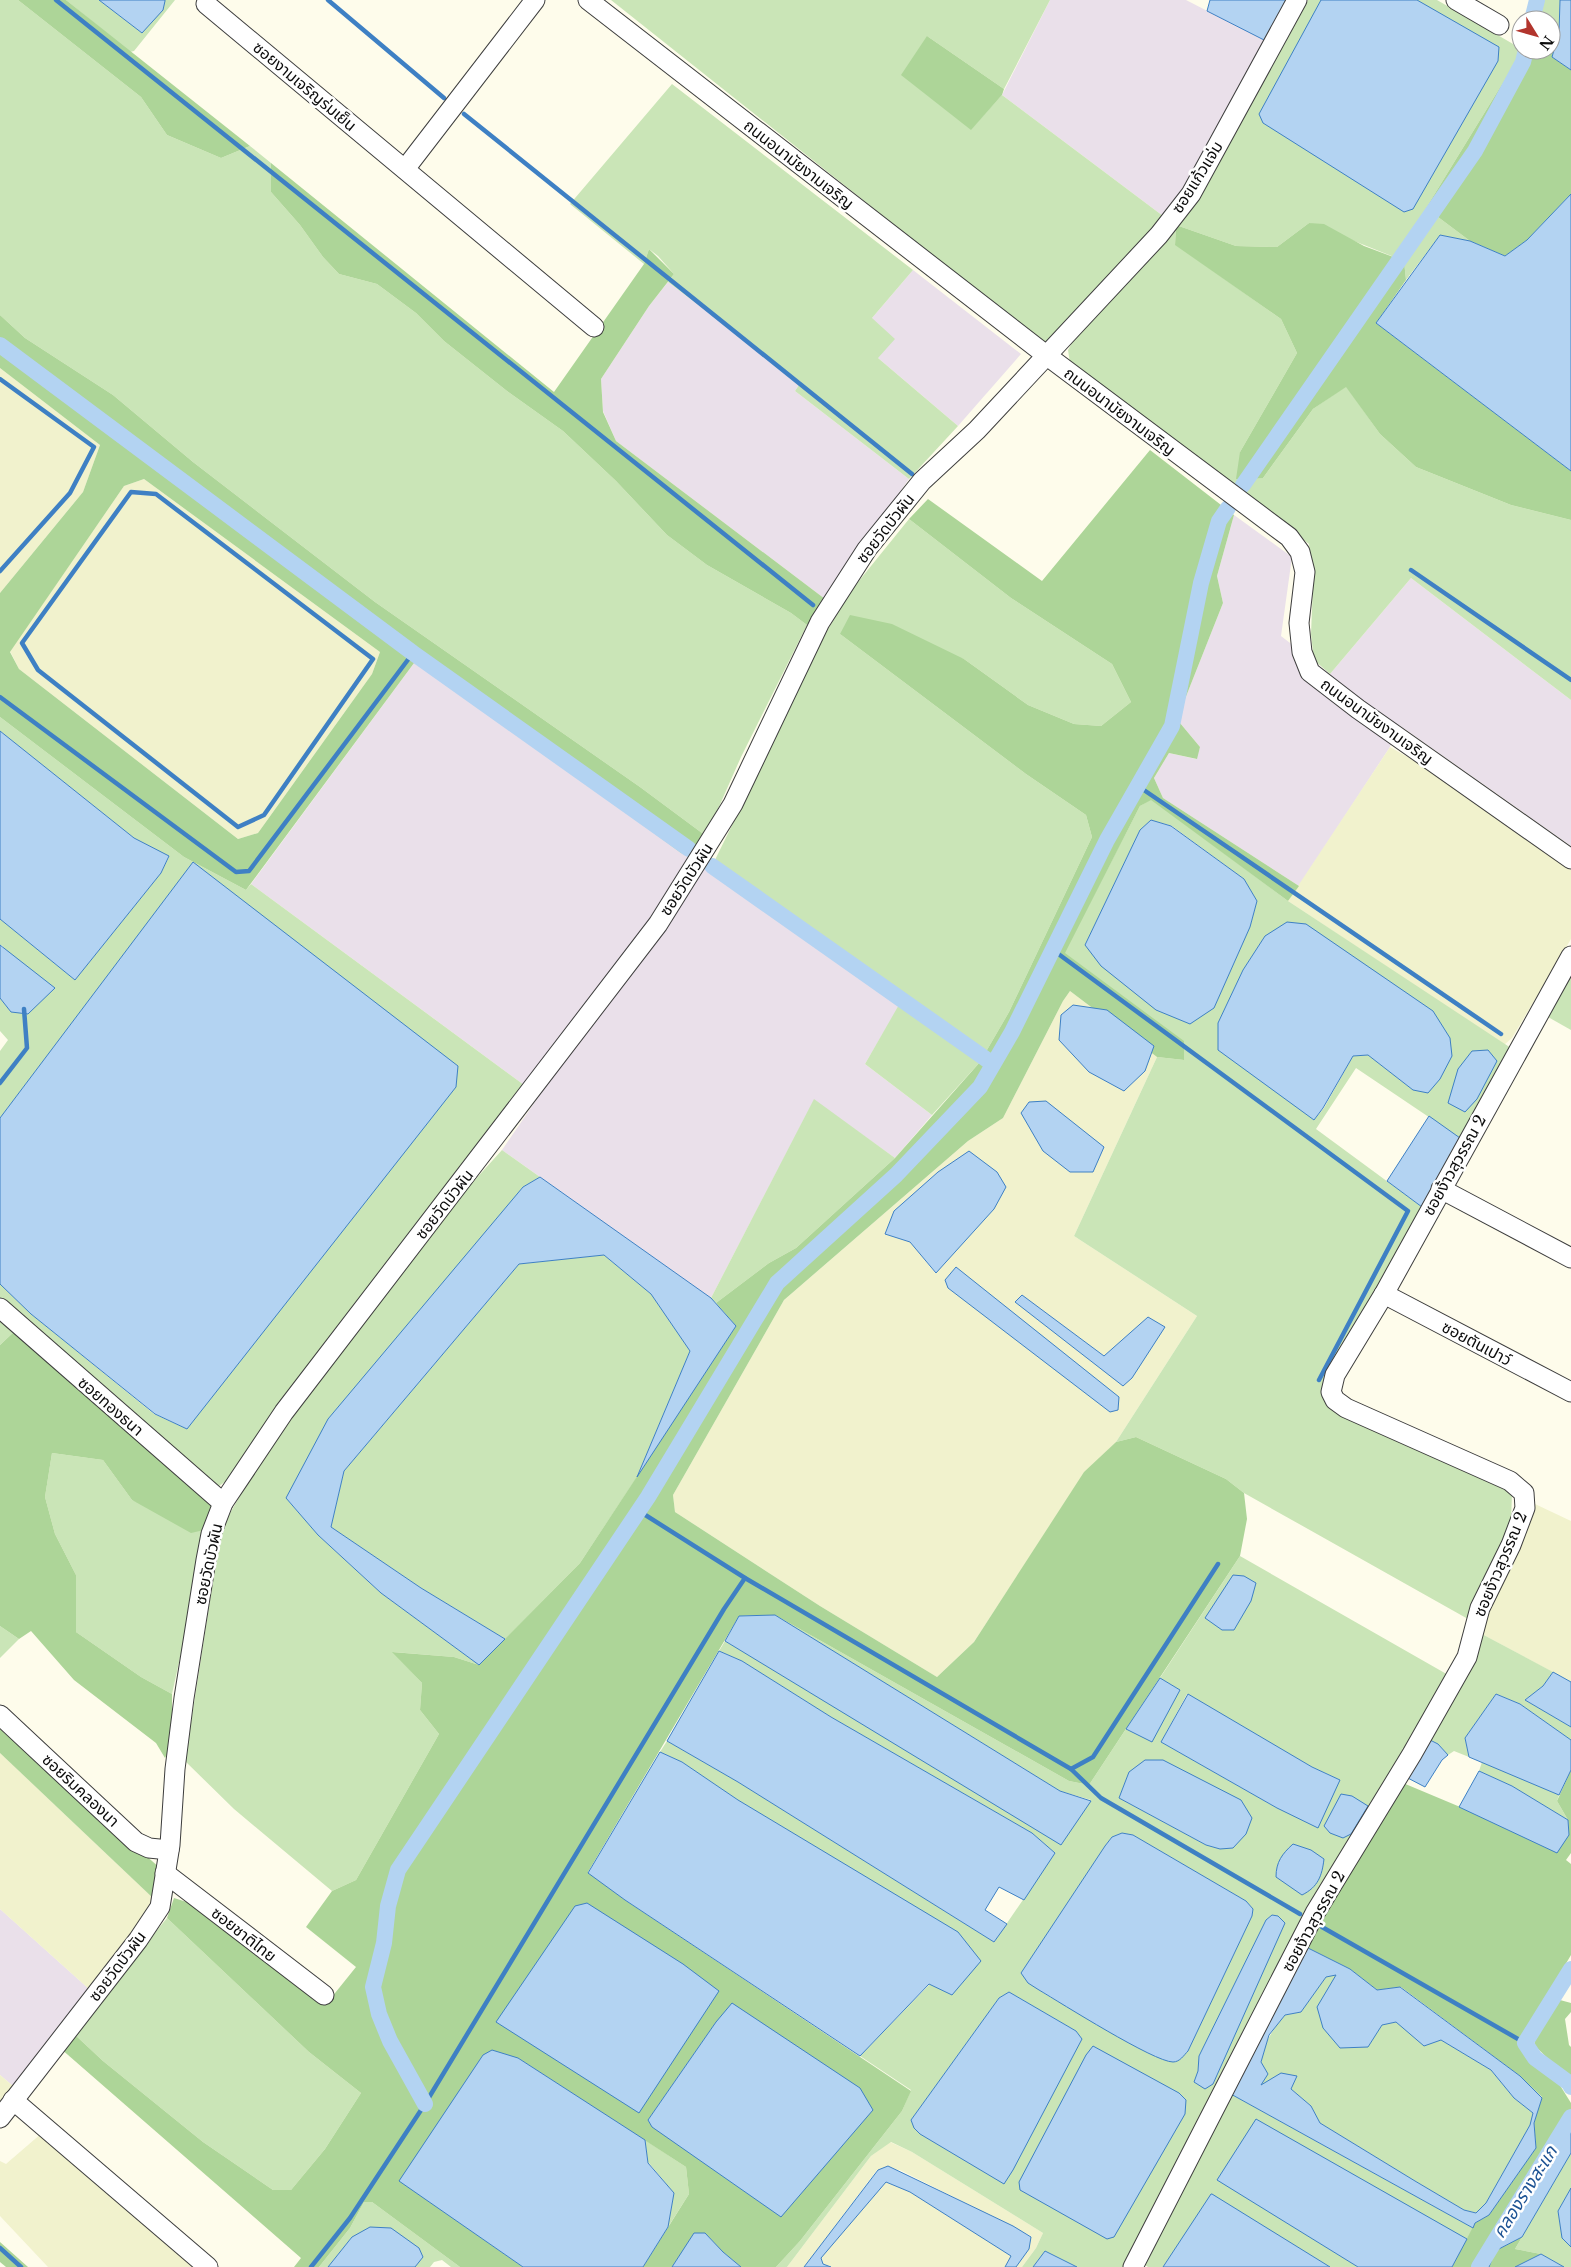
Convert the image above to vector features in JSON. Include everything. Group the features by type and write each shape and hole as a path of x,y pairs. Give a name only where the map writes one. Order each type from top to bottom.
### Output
{"street":[{"path":"405,169 534,0"},
{"name":"ถนนอนามัยงามเจริญ","path":"588,0 1046,355 1288,537 1300,552 1304,572 1299,623 1302,652 1310,672 1358,709 1571,859"},
{"name":"ซอยแก้วแจ่ม","path":"1046,355 1159,235 1190,194 1298,0"},
{"path":"1456,0 1499,25"},
{"name":"ซอยงามเจริญร่มเย็น","path":"206,4 594,327"},
{"name":"ซอยวัดบัวผัน","path":"0,2118 138,1940 160,1907 169,1850 175,1769 203,1579 211,1534 224,1503 284,1412 658,924 733,804 820,622 867,550 922,481 977,430 1046,355"},
{"name":"ซอยง้าวสุวรรณ 2","path":"1133,2267 1315,1913 1412,1754 1467,1657 1480,1608 1511,1545 1525,1508 1524,1493 1510,1481 1346,1408 1336,1400 1331,1392 1335,1375 1384,1294 1571,956"},
{"path":"1441,1189 1571,1258"},
{"name":"ซอยตันเปาว์","path":"1384,1294 1571,1392"},
{"name":"ซอยทองธนา","path":"0,1308 224,1503"},
{"name":"ซอยริมคลองนา","path":"0,1715 136,1842 149,1848 169,1850"},
{"name":"ซอยชาติไทย","path":"165,1872 324,1995"},
{"path":"13,2100 208,2267"}],"shaded area":[{"path":"1050,0 1186,0 1266,41 1179,198 1163,216 1002,95"},
{"path":"913,270 1021,354 958,426 878,358 872,318"},
{"path":"668,282 801,382 795,391 909,479 825,599 616,441 603,411 601,379 649,306"},
{"path":"1234,515 1292,557 1281,636 1330,674 1411,578 1571,700 1571,846 1399,725 1390,747 1299,886 1163,798 1154,778 1169,753 1196,759 1200,747 1180,723 1185,699 1223,603 1217,576"},
{"path":"417,659 681,853 714,862 905,996 865,1064 932,1115 895,1158 814,1100 711,1298 502,1150 539,1096 251,884"},
{"path":"0,1909 89,1989 13,2086 0,2075"}],"green space":[{"path":"0,0 18,0 141,97 167,135 221,158 250,146 271,163 271,192 339,274 377,284 416,313 444,341 507,391 563,431 616,481 667,535 707,565 791,613 807,625 741,757 706,836 640,787 375,602 193,462 113,395 25,338 0,315"},
{"path":"18,0 66,0 250,146 221,158 167,135 141,97"},
{"path":"66,0 99,0 142,33 165,0 175,0 134,51 130,52"},
{"path":"611,0 1050,0 1004,89 927,36 971,129 1002,95 1163,216 1047,346"},
{"path":"1308,0 1437,0 1511,43 1511,60 1516,60 1515,63 1426,208 1470,241 1440,235 1406,280 1404,261 1309,223 1277,247 1236,246 1176,225 1175,244 1281,319 1297,353 1240,452 1263,478 1313,409 1346,386 1380,434 1416,467 1511,505 1571,520 1571,700 1411,578 1330,674 1314,660 1311,634 1313,585 1309,544 1070,363 1068,350 1076,336 1226,147"},
{"path":"1542,0 1560,0 1560,10 1540,10"},
{"path":"927,36 1004,89 1002,95 971,130 901,75"},
{"path":"1516,60 1556,60 1571,70 1571,194 1527,240 1505,256 1470,241 1426,208"},
{"path":"672,84 913,270 872,318 895,339 878,358 958,426 909,479 795,391 801,382 668,282 674,274 658,256 649,249 644,264 570,204"},
{"path":"271,163 554,392 644,264 649,249 674,274 649,306 601,379 603,412 616,441 825,599 807,625 791,613 707,565 667,535 616,481 563,431 507,391 444,341 416,313 377,284 339,274 271,192"},
{"path":"1309,223 1324,224 1364,246 1404,261 1406,280 1376,323 1571,471 1571,520 1511,505 1416,467 1380,434 1346,387 1313,409 1263,478 1236,479 1240,452 1297,353 1281,319 1175,245 1176,225 1236,246 1277,247"},
{"path":"0,315 25,338 113,395 193,462 375,602 640,787 706,836 690,856 681,853 417,659 246,890 184,857 0,717 0,593 83,492 100,445 0,368","holes":["144,479 380,652 372,674 258,833 238,839 19,669 10,652 124,486"]},
{"path":"0,368 100,445 83,492 0,593"},
{"path":"1150,450 1234,515 1217,576 1223,603 1185,699 1180,723 1200,747 1197,759 1169,753 1154,778 1163,798 1299,886 1288,901 1151,800 1140,806 1065,953 1184,1041 1184,1060 1157,1057 1070,991 1063,1001 1003,1118 968,1141 784,1300 673,1495 675,1512 820,1606 937,1677 974,1642 1084,1472 1116,1442 1136,1437 1226,1479 1244,1493 1247,1519 1240,1556 1089,1785 1069,1781 775,1615 739,1616 588,1872 625,1900 911,2091 902,2111 800,2241 776,2267 741,2267 705,2233 694,2234 672,2267 643,2267 689,2194 686,2167 518,2058 483,2055 400,2181 523,2267 460,2267 372,2202 364,2202 350,2228 319,2267 294,2267 301,2258 60,2048 73,2033 103,2061 203,2142 273,2190 291,2190 325,2149 361,2093 309,2052 167,1918 174,1898 193,1904 317,2002 327,2003 356,1967 306,1927 332,1891 356,1880 439,1734 420,1710 422,1683 392,1652 454,1657 479,1665 580,1563 736,1326 716,1303 769,1263 796,1248 895,1158 980,1062 1009,1012 1092,837 1086,815 1026,774 840,634 850,615 892,624 964,659 1028,705 1074,724 1101,726 1131,702 1112,664 1011,598 909,519 928,499 1042,581","holes":["716,2022 652,2127 648,2120"]},
{"path":"144,479 380,652 372,674 258,833 238,839 19,669 10,651 124,486"},
{"path":"909,519 1011,598 1112,664 1131,702 1101,726 1074,724 1028,705 964,659 840,634 1026,774 1086,815 1092,837 1009,1012 980,1062 932,1115 865,1064 904,996 714,862 791,705 812,656 850,592"},
{"path":"0,717 184,857 246,890 251,884 524,1085 233,1476 219,1486 209,1482 0,1299 0,1284 31,1314 154,1414 187,1429 193,863 0,1118 0,1051 8,1040 0,1031 0,998 11,1012 3,946 0,945 0,919 75,980 161,873 169,857 134,838 0,731"},
{"path":"1390,747 1432,771 1571,870 1571,939 1512,1038 1504,1045 1288,901"},
{"path":"1151,799 1288,901 1511,1048 1460,1138 1356,1068 1316,1129 1422,1207 1321,1391 1332,1408 1512,1493 1511,1522 1468,1619 1244,1493 1226,1479 1136,1437 1116,1442 1197,1316 1074,1236 1157,1057 1184,1060 1064,953 1140,806","holes":["1151,820 1172,826 1244,879 1257,901 1250,927 1214,1008 1085,945 1140,830","1265,936 1413,1090 1368,1055 1353,1056 1324,1108 1314,1120 1218,1023 1243,970"]},
{"path":"1571,974 1571,1030 1548,1017"},
{"path":"1070,991 1157,1057 1074,1236 1197,1316 1116,1442 1084,1473 974,1642 937,1677 820,1606 675,1512 673,1495 784,1300 968,1141 1003,1118 1063,1001","holes":["1081,1130 1103,1147 1093,1172","938,1172 935,1273 910,1242 885,1234 894,1211","956,1267 1110,1412 945,1280","1022,1295 1104,1356 1126,1338 1123,1385 1015,1302"]},
{"path":"814,1099 895,1158 796,1248 769,1263 716,1303 711,1298"},
{"path":"502,1150 540,1177 523,1187 286,1498 318,1535 381,1593 479,1665 454,1657 393,1652 422,1683 420,1710 439,1734 356,1880 332,1891 234,1809 185,1761 214,1575 218,1534 248,1482 318,1378 464,1192"},
{"path":"604,1255 651,1294 690,1351 637,1477 580,1563 505,1639 421,1588 331,1527 344,1471 519,1264"},
{"path":"0,1316 16,1330 0,1345"},
{"path":"16,1330 212,1504 204,1530 191,1533 132,1500 103,1460 52,1453 45,1497 55,1534 76,1575 76,1632 141,1677 172,1694 172,1744 165,1758 156,1743 74,1680 31,1631 19,1639 0,1626 0,1345"},
{"path":"52,1453 103,1460 132,1500 204,1530 194,1594 172,1694 141,1677 76,1632 76,1575 55,1534 45,1497"},
{"path":"1535,1504 1571,1521 1571,1682 1480,1633"},
{"path":"1240,1556 1450,1676 1125,2267 1077,2267 1045,2251 1033,2267 1022,2267 1036,2248 1043,2233 912,2152 891,2142 871,2156 787,2267 776,2267 800,2241 902,2111 911,2090 860,2056 930,1984 957,1932 738,1800 682,1762 660,1752 667,1741 738,1782 994,1942 1055,1853 1032,1833 831,1717 742,1661 719,1651 725,1641 1061,1844 1091,1800 1060,1791 775,1615 1069,1781 1089,1785 1126,1729 1152,1741 1180,1690 1160,1678","holes":["1187,1694 1312,1767 1340,1780 1277,1808 1161,1742","1129,1772 1220,1849 1206,1845 1119,1798","1122,1833 1133,1835 1246,1901 1253,1909 1252,1916 1188,2051 1098,2020 1074,2009 1034,1986 1021,1973 1112,1837","1272,1915 1278,1916 1284,1923 1213,2084 1194,2082 1198,2071 1199,2056 1266,1920","1009,1992 1076,2031 1082,2039 1004,2183 920,2134 911,2120 999,1998"]},
{"path":"0,1626 19,1639 0,1658"},
{"path":"1480,1633 1553,1672 1543,1686 1525,1700 1571,1727 1571,1740 1520,1704 1496,1694 1465,1738 1469,1757 1454,1751 1448,1755 1438,1744 1426,1738"},
{"path":"0,1726 161,1869 154,1899 0,1753"},
{"path":"0,1753 154,1899 117,1955 89,1989 0,1909"},
{"path":"1482,1762 1559,1795 1557,1801 1568,1820 1512,1786 1479,1771"},
{"path":"1571,1770 1571,1853 1566,1860 1571,1864 1571,1955 1525,2033 1525,2057 1556,2079 1571,2103 1571,2116 1553,2155 1519,2215 1488,2245 1473,2267 1452,2267 1475,2223 1489,2215 1536,2148 1534,2123 1542,2097 1520,2076 1401,1987 1377,1990 1350,1969 1304,1946 1403,1783 1465,1809 1569,1835 1568,1820 1557,1801"},
{"path":"167,1918 309,2052 361,2093 325,2149 291,2190 273,2190 203,2142 103,2061 73,2033"},
{"path":"1336,1974 1368,2047 1382,2025 1396,2022 1408,2031 1441,2040 1491,2070 1514,2098 1533,2113 1530,2125 1486,2203 1477,2213 1464,2210 1320,2123 1311,2106 1291,2089 1296,2076 1260,2086 1263,2055 1272,2032 1285,2015 1301,2012 1326,1977"},
{"path":"1560,2000 1571,2003 1571,2012 1565,2019 1569,2045 1571,2047 1571,2081 1534,2045 1538,2028"},
{"path":"0,2075 13,2086 0,2104"},
{"path":"1229,2093 1473,2228 1467,2239 1218,2180 1358,2267 1330,2267 1212,2195 1163,2267 1148,2267 1142,2263"},
{"path":"42,2133 195,2267 48,2267 0,2216 0,2161 6,2164"},
{"path":"645,2140 686,2167 689,2194 668,2227 674,2193 648,2162"},
{"path":"890,2142 912,2152 1043,2233 1036,2248 1022,2267 1016,2267 1029,2249 1031,2236 900,2170 877,2170 804,2267 787,2267 871,2156"},
{"path":"1571,2153 1571,2188 1558,2211 1562,2238 1571,2247 1571,2267 1564,2267 1541,2254 1515,2249"},
{"path":"886,2182 910,2192 1011,2256 1005,2267 831,2267 823,2264 820,2258"},
{"path":"364,2202 372,2202 460,2267 451,2267 442,2260 434,2262 430,2267 415,2267 423,2257 352,2237 328,2267 319,2267 350,2228"},
{"path":"1522,2237 1515,2249 1541,2254 1515,2267 1489,2267 1495,2251"},
{"path":"0,2242 28,2267 6,2267 0,2262"}],"water":[{"path":"99,0 165,1 163,10 142,33"},
{"path":"1210,0 1286,0 1266,41 1207,11"},
{"path":"1321,0 1417,0 1499,47 1498,61 1413,209 1404,212 1263,123 1259,114"},
{"path":"1560,0 1571,0 1571,70 1556,60 1561,60"},
{"path":"1571,194 1571,471 1376,323 1440,235 1470,241 1505,256 1527,240"},
{"path":"0,731 134,838 169,856 161,873 75,980 0,919"},
{"path":"1151,820 1171,826 1244,879 1257,901 1250,927 1214,1008 1190,1024 1156,1010 1101,966 1085,945 1140,830"},
{"path":"193,862 458,1066 456,1087 187,1429 155,1414 31,1314 0,1284 0,1118"},
{"path":"1287,922 1306,924 1433,1011 1450,1038 1452,1056 1440,1079 1428,1093 1413,1090 1368,1055 1353,1056 1314,1120 1218,1050 1218,1023 1243,970 1265,936"},
{"path":"0,945 55,988 28,1014 11,1012 0,998"},
{"path":"1073,1005 1107,1010 1154,1046 1145,1071 1124,1091 1089,1072 1059,1040 1061,1015"},
{"path":"1488,1050 1497,1061 1477,1099 1465,1112 1448,1103 1458,1069 1472,1051"},
{"path":"1046,1101 1104,1147 1093,1172 1070,1172 1043,1151 1021,1113 1029,1102"},
{"path":"1429,1116 1460,1138 1422,1207 1387,1181"},
{"path":"969,1151 997,1172 1006,1187 994,1209 936,1273 910,1242 885,1234 894,1211 938,1172"},
{"path":"540,1177 711,1298 736,1326 637,1477 690,1351 651,1294 604,1255 519,1264 344,1471 331,1527 421,1588 505,1639 479,1665 381,1593 318,1535 286,1498 328,1419 523,1187"},
{"path":"956,1267 1119,1397 1118,1410 1110,1412 948,1288 945,1280"},
{"path":"1022,1295 1104,1356 1148,1317 1165,1327 1132,1378 1123,1386 1015,1302"},
{"path":"1233,1575 1244,1576 1256,1583 1251,1601 1234,1630 1222,1630 1205,1618"},
{"path":"775,1615 1060,1791 1091,1801 1061,1845 725,1641 739,1616"},
{"path":"719,1651 742,1661 831,1717 1032,1833 1055,1853 1024,1900 999,1887 985,1910 1007,1924 994,1942 738,1782 667,1741"},
{"path":"1553,1672 1571,1682 1571,1727 1525,1700 1543,1686"},
{"path":"1160,1678 1180,1690 1152,1742 1126,1729"},
{"path":"1188,1694 1312,1767 1340,1780 1318,1828 1277,1808 1161,1742"},
{"path":"1496,1694 1520,1704 1571,1740 1571,1770 1559,1795 1469,1757 1465,1738"},
{"path":"1426,1738 1438,1744 1448,1755 1442,1760 1425,1787 1404,1776"},
{"path":"660,1752 682,1762 738,1800 958,1932 981,1961 952,1995 929,1984 860,2056 625,1900 588,1873"},
{"path":"1145,1760 1163,1760 1241,1800 1252,1818 1246,1834 1233,1848 1220,1849 1206,1845 1119,1798 1129,1772"},
{"path":"1479,1771 1512,1786 1568,1820 1569,1835 1557,1853 1459,1807"},
{"path":"1341,1794 1352,1796 1368,1806 1351,1834 1343,1838 1330,1833 1324,1826"},
{"path":"1122,1833 1133,1835 1246,1901 1253,1909 1252,1916 1188,2051 1175,2062 1147,2053 1107,2031 1028,1983 1021,1973 1105,1846 1112,1837"},
{"path":"1293,1844 1311,1850 1324,1859 1322,1871 1315,1885 1302,1895 1276,1877 1280,1859"},
{"path":"587,1903 683,1964 719,1991 639,2113 496,2022 575,1906"},
{"path":"1272,1915 1278,1916 1285,1923 1213,2084 1205,2089 1194,2082 1198,2071 1199,2056 1266,1920"},
{"path":"1304,1946 1350,1969 1377,1990 1400,1987 1520,2076 1542,2098 1534,2123 1536,2148 1489,2215 1475,2223 1473,2228 1229,2093","holes":["1336,1975 1317,2007 1323,2028 1340,2048 1368,2047 1382,2025 1396,2022 1424,2046 1441,2040 1491,2070 1514,2098 1533,2113 1530,2125 1486,2203 1476,2213 1464,2210 1320,2123 1311,2106 1291,2089 1297,2076 1281,2073 1261,2085 1268,2074 1261,2062 1269,2035 1285,2015 1301,2012 1326,1977"]},
{"path":"1009,1992 1076,2031 1082,2039 1004,2184 920,2134 914,2128 911,2120 999,1998"},
{"path":"732,2003 860,2088 873,2110 781,2217 652,2127 648,2120 716,2022"},
{"path":"1093,2046 1179,2093 1186,2100 1185,2114 1114,2237 1107,2239 1020,2190 1019,2182 1086,2055"},
{"path":"492,2050 518,2058 645,2140 648,2163 674,2193 668,2227 643,2267 523,2267 399,2181 483,2055"},
{"path":"1571,2116 1571,2153 1522,2237 1495,2251 1489,2267 1473,2267 1488,2245 1519,2215 1553,2155"},
{"path":"1256,2119 1467,2239 1452,2267 1358,2267 1217,2180"},
{"path":"888,2166 1013,2226 1031,2237 1029,2249 1016,2267 1005,2267 1011,2256 910,2192 886,2182 821,2258 823,2264 831,2267 804,2267 878,2170"},
{"path":"1571,2188 1571,2247 1562,2238 1558,2211"},
{"path":"1212,2194 1330,2267 1163,2267"},
{"path":"370,2227 391,2228 419,2248 423,2257 415,2267 328,2267 352,2237"},
{"path":"694,2233 705,2233 741,2267 672,2267"},
{"path":"1045,2251 1077,2267 1033,2267"},
{"path":"1541,2254 1564,2267 1515,2267"}],"waterway":[{"path":"56,0 813,605"},
{"path":"328,0 444,98"},
{"path":"1534,10 1537,0"},
{"path":"1243,485 1475,151 1524,60"},
{"path":"464,114 912,474"},
{"path":"0,345 413,653 689,849"},
{"path":"0,379 94,447 70,493 0,571"},
{"path":"131,492 156,494 373,659 264,815 238,827 38,670 22,643 131,492"},
{"path":"425,2104 390,2041 379,2014 373,1987 384,1943 388,1906 398,1870 648,1497 777,1283 896,1175 980,1087 1012,1032 1107,840 1172,726 1201,583 1219,521 1228,508"},
{"path":"1411,570 1571,680"},
{"path":"0,697 236,872 249,871 413,653"},
{"path":"1138,786 1501,1034"},
{"path":"712,866 993,1064"},
{"path":"1053,950 1408,1211 1319,1380"},
{"path":"0,1083 27,1048 24,1009"},
{"path":"639,1511 745,1578 1071,1769 1093,1757 1218,1564"},
{"path":"311,2267 350,2218 425,2104 724,1609 745,1578"},
{"path":"1071,1769 1101,1798 1300,1914"},
{"path":"1322,1927 1525,2043"},
{"name":"คลองรางสะแก","path":"1571,1969 1525,2043 1535,2058 1569,2083 1571,2087"},
{"name":"คลองรางสะแก","path":"1479,2267 1571,2117"},
{"path":"0,2248 21,2267"}]}
